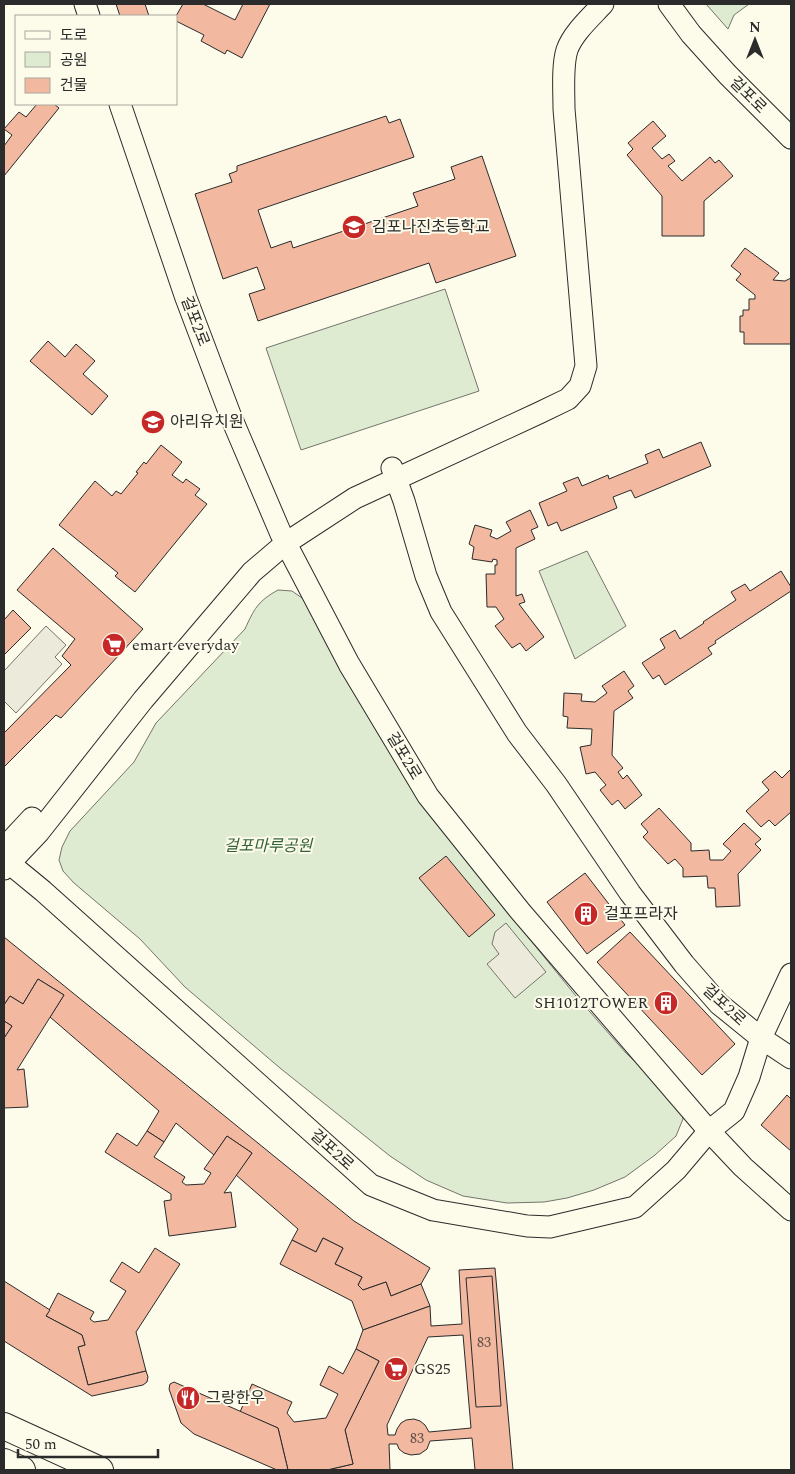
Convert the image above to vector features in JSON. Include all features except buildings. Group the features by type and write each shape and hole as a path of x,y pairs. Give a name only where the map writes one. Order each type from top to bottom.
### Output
{"main road":[{"path":"4,1426 100,1470"},
{"path":"4,1462 22,1470"}],"street":[{"path":"394,473 547,398 563,384 571,370 570,316 549,90 552,58 559,39 573,16 584,4"},
{"path":"394,473 455,452 568,399 580,386 586,366 564,109 564,72 567,50 579,30 603,4"},
{"name":"걸포로","path":"669,4 691,34 728,75 791,138"},
{"name":"걸포2로","path":"120,105 186,298 231,417 284,539 349,664 428,796 520,912 709,1131 743,1167 791,1210"},
{"name":"걸포2로","path":"709,1131 676,1170 635,1207 550,1227 527,1226 433,1210 371,1185 43,891 5,860 39,832 143,700 252,572 284,539 394,473 426,576 441,612 516,733 556,784 630,894 684,964 719,1004 761,1038 791,1058"},
{"path":"709,1131 734,1111 749,1077 761,1038 791,974"}],"green space":[{"path":"706,4 749,4 734,15 728,29"},
{"path":"445,289 479,391 301,450 266,348"},
{"path":"587,551 626,626 575,659 539,571"},
{"name":"걸포마루공원","path":"278,590 292,591 302,598 317,615 424,798 501,904 576,996 625,1052 681,1106 683,1119 676,1136 655,1155 625,1177 594,1190 567,1198 544,1202 507,1203 463,1196 426,1180 390,1156 280,1068 185,987 140,939 74,883 63,871 59,860 62,847 70,831 134,762 156,723 245,629 261,602"}],"shaded area":[{"path":"46,626 66,645 55,657 62,664 16,713 4,701 4,671"},
{"path":"506,923 546,972 515,998 487,964 499,954 492,944 495,932"}],"place":[{"name":"김포나진초등학교","path":"354,227"},
{"name":"아리유치원","path":"153,422"},
{"name":"emart everyday","path":"114,645"},
{"name":"걸포프라자","path":"586,914"},
{"name":"SH1012TOWER","path":"666,1003"},
{"name":"GS25","path":"396,1369"},
{"name":"그랑한우","path":"188,1398"}]}
